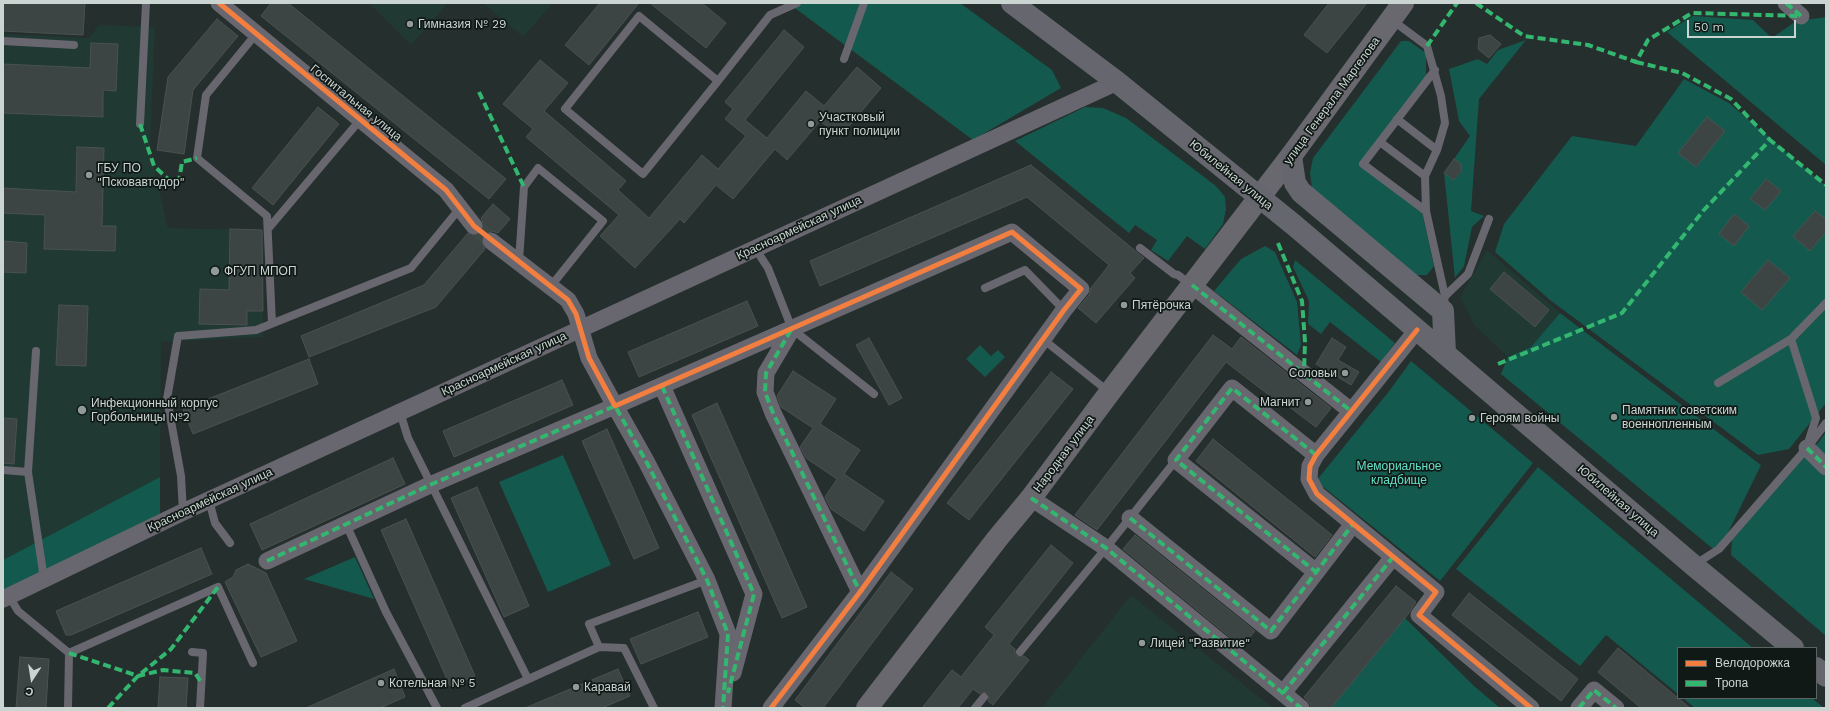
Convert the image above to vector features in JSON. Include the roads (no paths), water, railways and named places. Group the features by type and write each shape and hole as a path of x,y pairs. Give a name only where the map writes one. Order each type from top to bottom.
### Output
{"main road":[{"name":"Юбилейная улица","path":"1012,3 1117,82 1294,225 1693,565 1792,647"},
{"path":"1291,156 1295,183 1301,192 1444,304 1445,353"},
{"path":"1817,669 1826,676"}],"street":[{"path":"1786,3 1801,16"},
{"name":"Госпитальная улица","path":"224,5 256,34 446,190 474,226"},
{"name":"улица Генерала Маргелова","path":"1259,198 1397,11"},
{"name":"Красноармейская улица","path":"6,597 183,512 1117,82"},
{"name":"Народная улица","path":"867,708 997,539 1031,498 1110,392 1259,198"},
{"path":"267,561 432,484 662,386 1012,232 1081,289 1064,310 1044,340 860,592 771,708"},
{"path":"492,241 568,300 576,314 579,329 589,358 646,461 706,580 728,634 723,708"},
{"path":"1192,285 1351,410"},
{"path":"792,329 766,373 765,392 780,427 860,592"},
{"path":"1417,330 1316,455 1310,466 1309,479 1317,494 1436,592 1419,615 1531,708"},
{"path":"662,386 754,594 723,708"},
{"path":"1316,455 1232,388 1176,460 1316,572"},
{"path":"1807,448 1826,467"},
{"path":"1031,498 1106,548 1301,708"},
{"path":"1130,518 1271,631 1353,524"},
{"path":"1283,693 1393,557"},
{"path":"1579,708 1594,690 1616,708"}],"lane":[{"path":"140,124 146,3"},
{"path":"718,81 639,16 565,109 643,174 718,81 770,15 797,3"},
{"path":"844,59 864,3"},
{"path":"1397,11 1427,46 1442,96 1444,122 1437,150 1425,176 1426,211 1444,304"},
{"path":"256,34 206,95 197,158 267,216 272,323"},
{"path":"3,41 74,45"},
{"path":"1426,211 1363,164 1435,70"},
{"path":"1397,119 1437,150"},
{"path":"268,229 360,120"},
{"path":"1380,142 1425,176"},
{"path":"519,261 524,187 538,168 603,221 551,286"},
{"path":"183,512 181,476 167,399 178,336 256,330 411,268 460,208"},
{"path":"1444,304 1468,274 1489,219"},
{"path":"754,248 768,268 792,329 874,394"},
{"path":"1140,248 1174,274 1178,275 1192,285"},
{"path":"985,288 1025,270 1064,310"},
{"path":"1718,383 1791,339 1826,303"},
{"path":"1791,339 1816,418 1807,448"},
{"path":"1044,340 1110,392"},
{"path":"36,352 28,472 44,579"},
{"path":"400,412 408,438 528,679"},
{"path":"1693,565 1719,548 1807,448 1826,423"},
{"path":"1020,652 1176,460"},
{"path":"3,470 28,472"},
{"path":"209,500 215,523 230,543"},
{"path":"346,524 386,612 437,708"},
{"path":"599,648 589,624 706,580"},
{"path":"69,653 218,587 253,663"},
{"path":"6,597 18,611 69,653"},
{"path":"466,708 599,648 624,648 654,708"},
{"path":"192,652 203,653 200,708"},
{"path":"68,708 69,653"},
{"path":"975,708 984,697"}],"tunnel":[{"path":"474,226 491,241"}],"place":[{"name":"Гимназия № 29","path":"410,24"},
{"name":"Участковый пункт полиции","path":"811,124"},
{"name":"ГБУ ПО \"Псковавтодор\"","path":"89,175"},
{"name":"ФГУП МПОП","path":"215,271"},
{"name":"Пятёрочка","path":"1124,305"},
{"name":"Соловьи","path":"1345,373"},
{"name":"Магнит","path":"1308,402"},
{"name":"Инфекционный корпус Горбольницы №2","path":"82,410"},
{"name":"Памятник советским военнопленным","path":"1614,417"},
{"name":"Героям войны","path":"1472,418"},
{"name":"Лицей \"Развитие\"","path":"1142,643"},
{"name":"Котельная № 5","path":"381,683"},
{"name":"Каравай","path":"576,687"}],"park label":[{"name":"Мемориальное кладбище","path":"1399,473"}]}
